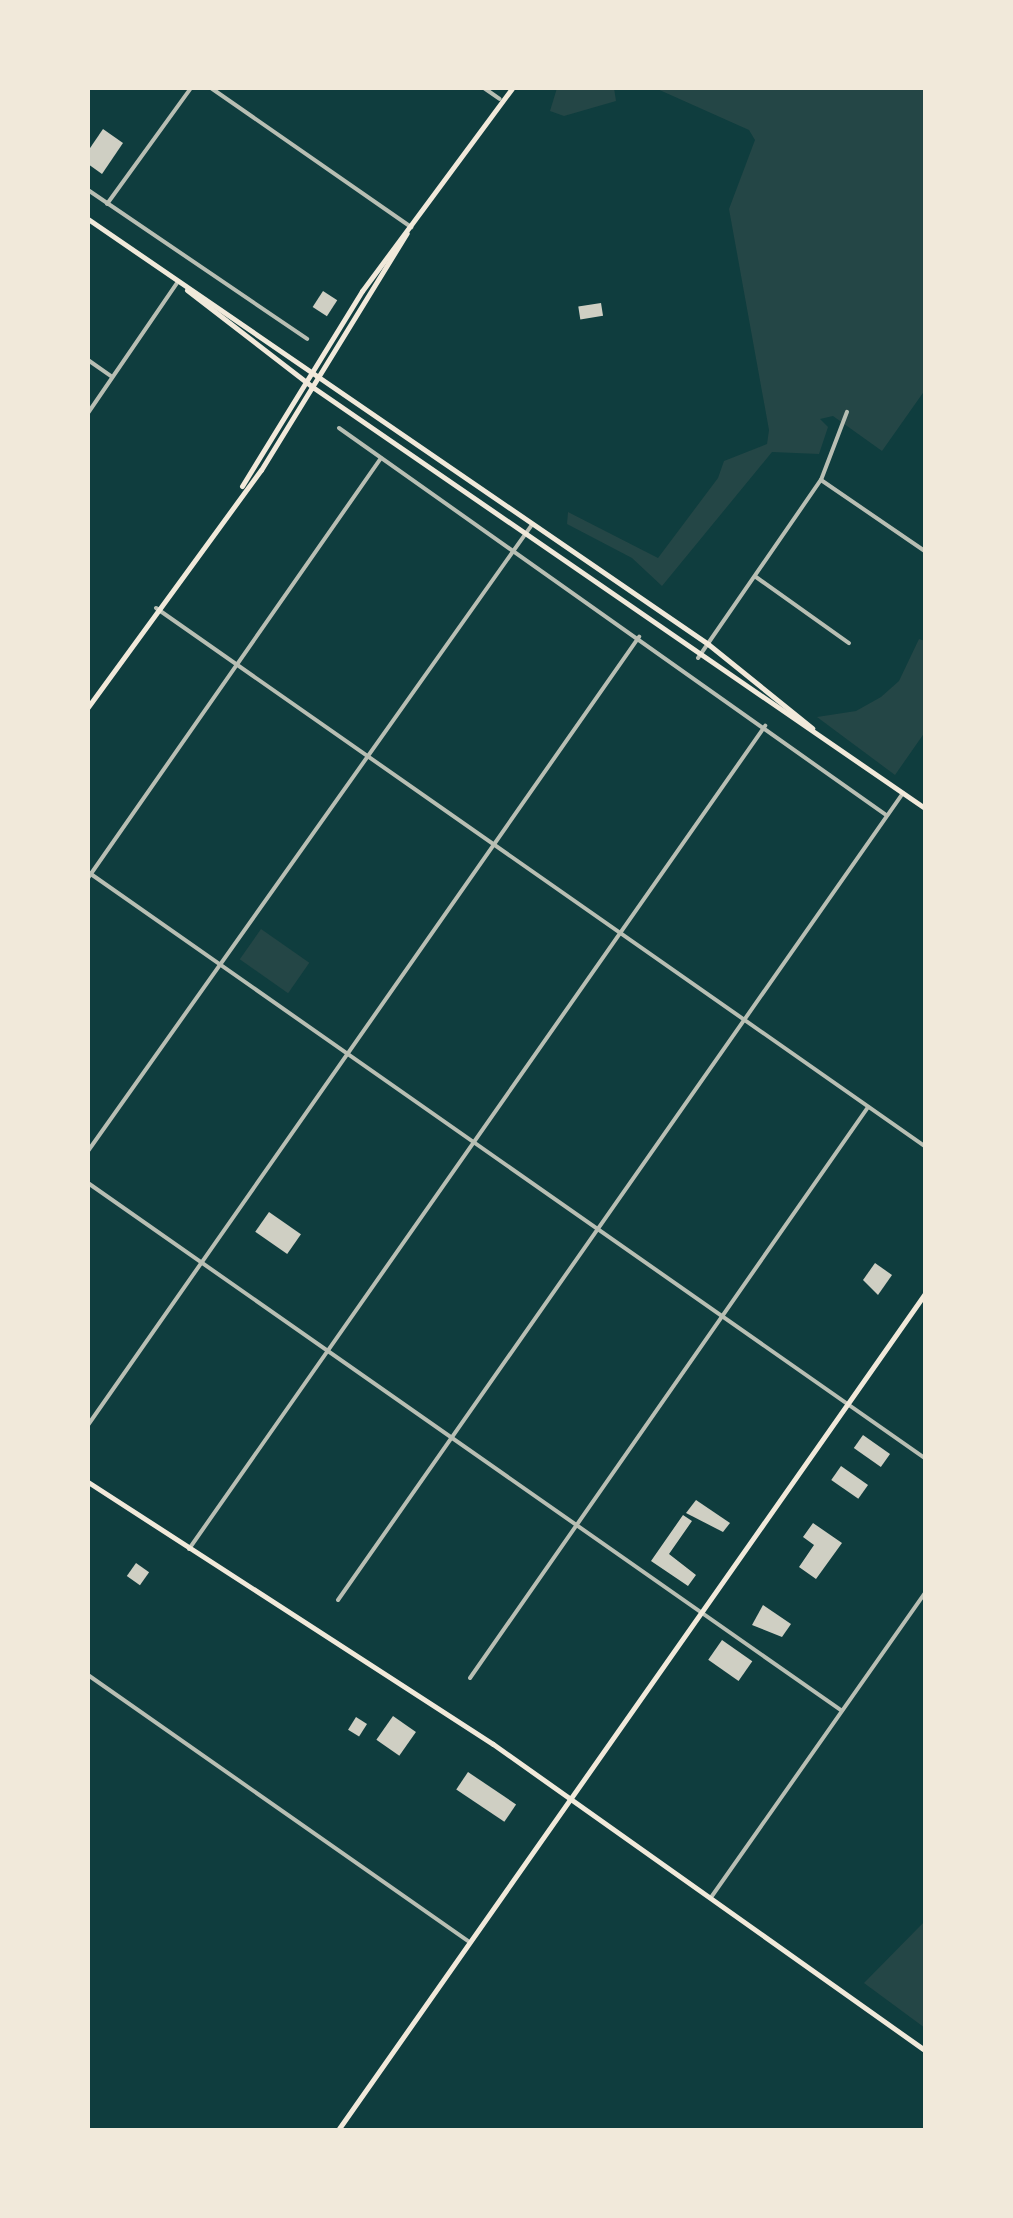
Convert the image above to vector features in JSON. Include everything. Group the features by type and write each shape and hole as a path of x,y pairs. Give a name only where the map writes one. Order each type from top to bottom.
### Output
{"main road":[{"path":"239,494 303,380 509,88"},
{"path":"90,221 314,388 525,532 698,658 814,730 926,808"},
{"path":"88,707 314,388 409,230"},
{"path":"187,290 311,368 532,526 708,644 814,730"},
{"path":"338,2130 926,1292"},
{"path":"88,1482 572,1798 926,2050"}],"street":[{"path":"107,204 191,88"},
{"path":"210,88 409,230"},
{"path":"484,88 500,99"},
{"path":"88,190 307,339"},
{"path":"88,230 90,221"},
{"path":"88,413 178,283"},
{"path":"88,360 112,377"},
{"path":"698,658 822,480 847,412"},
{"path":"339,428 887,815"},
{"path":"382,458 88,875 926,1459"},
{"path":"822,480 926,552"},
{"path":"88,1151 510,548 532,526"},
{"path":"756,577 849,644"},
{"path":"156,608 926,1147"},
{"path":"88,1425 639,637"},
{"path":"189,1549 766,726"},
{"path":"338,1600 903,793"},
{"path":"470,1678 868,1106"},
{"path":"88,1183 842,1712"},
{"path":"712,1896 926,1592"},
{"path":"88,1675 469,1942"}],"shaded area":[{"path":"557,88 614,88 616,101 564,116 550,111"},
{"path":"655,88 925,88 925,390 882,451 833,416 820,419 828,427 819,454 772,452 662,586 632,558 567,524 568,512 658,558 718,478 724,461 767,444 769,430 729,209 755,140 749,130"},
{"path":"919,639 925,641 925,732 895,775 817,717 856,711 881,697 899,681"},
{"path":"261,929 309,963 288,993 240,959"},
{"path":"925,1921 925,2028 864,1983"}],"building":[{"path":"103,129 123,143 102,174 88,164 88,151"},
{"path":"323,291 337,300 327,316 313,307"},
{"path":"601,303 603,316 580,319 578,307"},
{"path":"269,1212 301,1234 287,1254 255,1232"},
{"path":"875,1263 892,1275 878,1295 863,1280"},
{"path":"863,1435 890,1454 881,1467 854,1448"},
{"path":"841,1466 868,1485 858,1499 831,1480"},
{"path":"696,1500 730,1523 723,1532 686,1513"},
{"path":"683,1515 692,1521 669,1554 696,1575 688,1586 651,1561"},
{"path":"813,1523 842,1543 816,1579 799,1567 814,1545 803,1537"},
{"path":"136,1563 149,1572 140,1585 127,1576"},
{"path":"763,1605 791,1624 782,1637 752,1625"},
{"path":"722,1640 752,1661 739,1681 708,1660"},
{"path":"393,1716 416,1732 399,1756 376,1740"},
{"path":"356,1717 367,1724 359,1737 348,1730"},
{"path":"468,1772 516,1804 504,1822 456,1789"}]}
